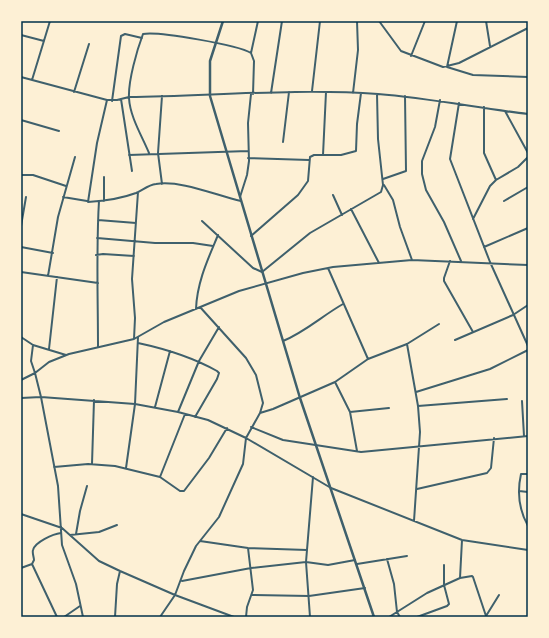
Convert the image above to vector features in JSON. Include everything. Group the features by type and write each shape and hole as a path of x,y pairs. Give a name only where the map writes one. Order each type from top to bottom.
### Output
{"street":[{"path":"32,80 50,21"},
{"path":"223,21 214,43 209,70 210,96 225,151 300,398 374,617"},
{"path":"240,200 247,175 248,123 254,61 251,53 258,21"},
{"path":"271,93 282,21"},
{"path":"312,91 320,21"},
{"path":"353,93 358,50 357,21"},
{"path":"379,21 396,47 411,56 473,75 528,77"},
{"path":"411,56 425,21"},
{"path":"447,67 457,21"},
{"path":"486,21 490,46"},
{"path":"447,67 528,28"},
{"path":"112,101 121,36 125,34 142,38"},
{"path":"149,153 134,118 129,97 143,34 214,43 251,53"},
{"path":"21,35 44,41"},
{"path":"74,92 89,44"},
{"path":"21,77 112,101 129,97 210,96 312,91 405,96 528,114"},
{"path":"283,142 289,92"},
{"path":"322,155 326,92"},
{"path":"251,236 298,195 308,181 309,160 314,155 341,155 357,150 357,124 361,93"},
{"path":"262,272 272,266 310,234 381,192 383,179 378,139 377,94"},
{"path":"162,96 158,152 162,184"},
{"path":"383,179 406,170 404,141 406,108 405,96"},
{"path":"121,99 132,171"},
{"path":"88,202 97,144 107,100"},
{"path":"440,100 435,127 422,161 422,174 426,190 444,222 460,261"},
{"path":"459,103 450,159 490,262 528,346"},
{"path":"484,107 484,153 496,180"},
{"path":"505,111 528,153"},
{"path":"21,120 59,131"},
{"path":"129,155 158,152 248,151"},
{"path":"48,276 63,197 75,156"},
{"path":"473,219 487,190 496,180 518,167 528,157"},
{"path":"248,158 309,160"},
{"path":"21,175 34,175 66,186"},
{"path":"104,177 104,201"},
{"path":"63,197 88,202 104,201 138,192 148,186 179,184 240,200"},
{"path":"383,184 393,200 400,227 412,260"},
{"path":"504,201 528,186"},
{"path":"134,339 135,318 132,280 138,192"},
{"path":"333,194 342,215"},
{"path":"21,226 26,197"},
{"path":"98,347 98,283 96,255 99,201"},
{"path":"351,209 379,263"},
{"path":"98,220 136,223"},
{"path":"202,221 253,268 262,272"},
{"path":"484,247 528,228"},
{"path":"196,309 197,294 204,268 218,235"},
{"path":"97,238 135,242 193,243 213,246"},
{"path":"21,247 53,253"},
{"path":"96,255 111,254 134,256"},
{"path":"21,380 35,373 49,362 66,355 134,339 164,322 239,291 328,268 412,260 490,262 528,265"},
{"path":"450,261 444,281 473,332"},
{"path":"328,268 368,358"},
{"path":"21,272 98,283"},
{"path":"49,349 56,277"},
{"path":"283,341 298,335 326,314 343,304"},
{"path":"455,340 513,315 528,306"},
{"path":"160,617 175,595 182,581 188,560 200,541 219,517 243,464 246,438 260,412 262,403 256,375 246,358 200,307"},
{"path":"260,412 273,409 335,382 368,358 407,344 439,324"},
{"path":"178,412 199,361 219,327"},
{"path":"21,337 33,345 66,355"},
{"path":"126,468 135,404 138,337"},
{"path":"138,342 199,361 217,371 219,376 195,417"},
{"path":"407,344 418,406 419,447 414,521"},
{"path":"33,345 31,361 41,397 58,486 62,545 76,584 83,617"},
{"path":"416,392 490,369 528,350"},
{"path":"155,407 170,351"},
{"path":"335,382 350,412 358,451"},
{"path":"21,398 41,397 94,400 155,407 185,414 227,428 331,488 414,521 462,540 528,550"},
{"path":"418,406 506,399"},
{"path":"92,464 94,400"},
{"path":"522,401 524,436"},
{"path":"350,412 389,408"},
{"path":"160,477 185,414"},
{"path":"54,467 92,464 126,468 160,477 180,491 184,491 208,458 227,428"},
{"path":"251,428 283,440 358,451 419,447 494,438 528,436"},
{"path":"417,489 487,473 491,468 494,438"},
{"path":"528,474 521,474 519,491 521,513 528,526"},
{"path":"310,617 306,562 313,477"},
{"path":"76,534 80,511 87,486"},
{"path":"519,491 528,492"},
{"path":"21,514 62,528 79,545 99,561 120,572 234,617"},
{"path":"70,535 99,532 117,525"},
{"path":"58,617 32,564 34,560 33,548 49,536 61,534"},
{"path":"460,578 462,540"},
{"path":"200,541 248,548 307,550"},
{"path":"246,617 247,607 252,595 251,568 248,548"},
{"path":"357,564 407,556"},
{"path":"387,559 394,584 397,612 400,617"},
{"path":"182,581 251,568 306,562 328,565 356,560"},
{"path":"21,568 32,564"},
{"path":"417,617 449,604 444,585 444,565"},
{"path":"115,617 117,584 120,572"},
{"path":"389,617 427,593 460,578 472,576 485,616"},
{"path":"252,595 309,596 365,588"},
{"path":"485,616 499,595"},
{"path":"64,617 80,606"}]}
